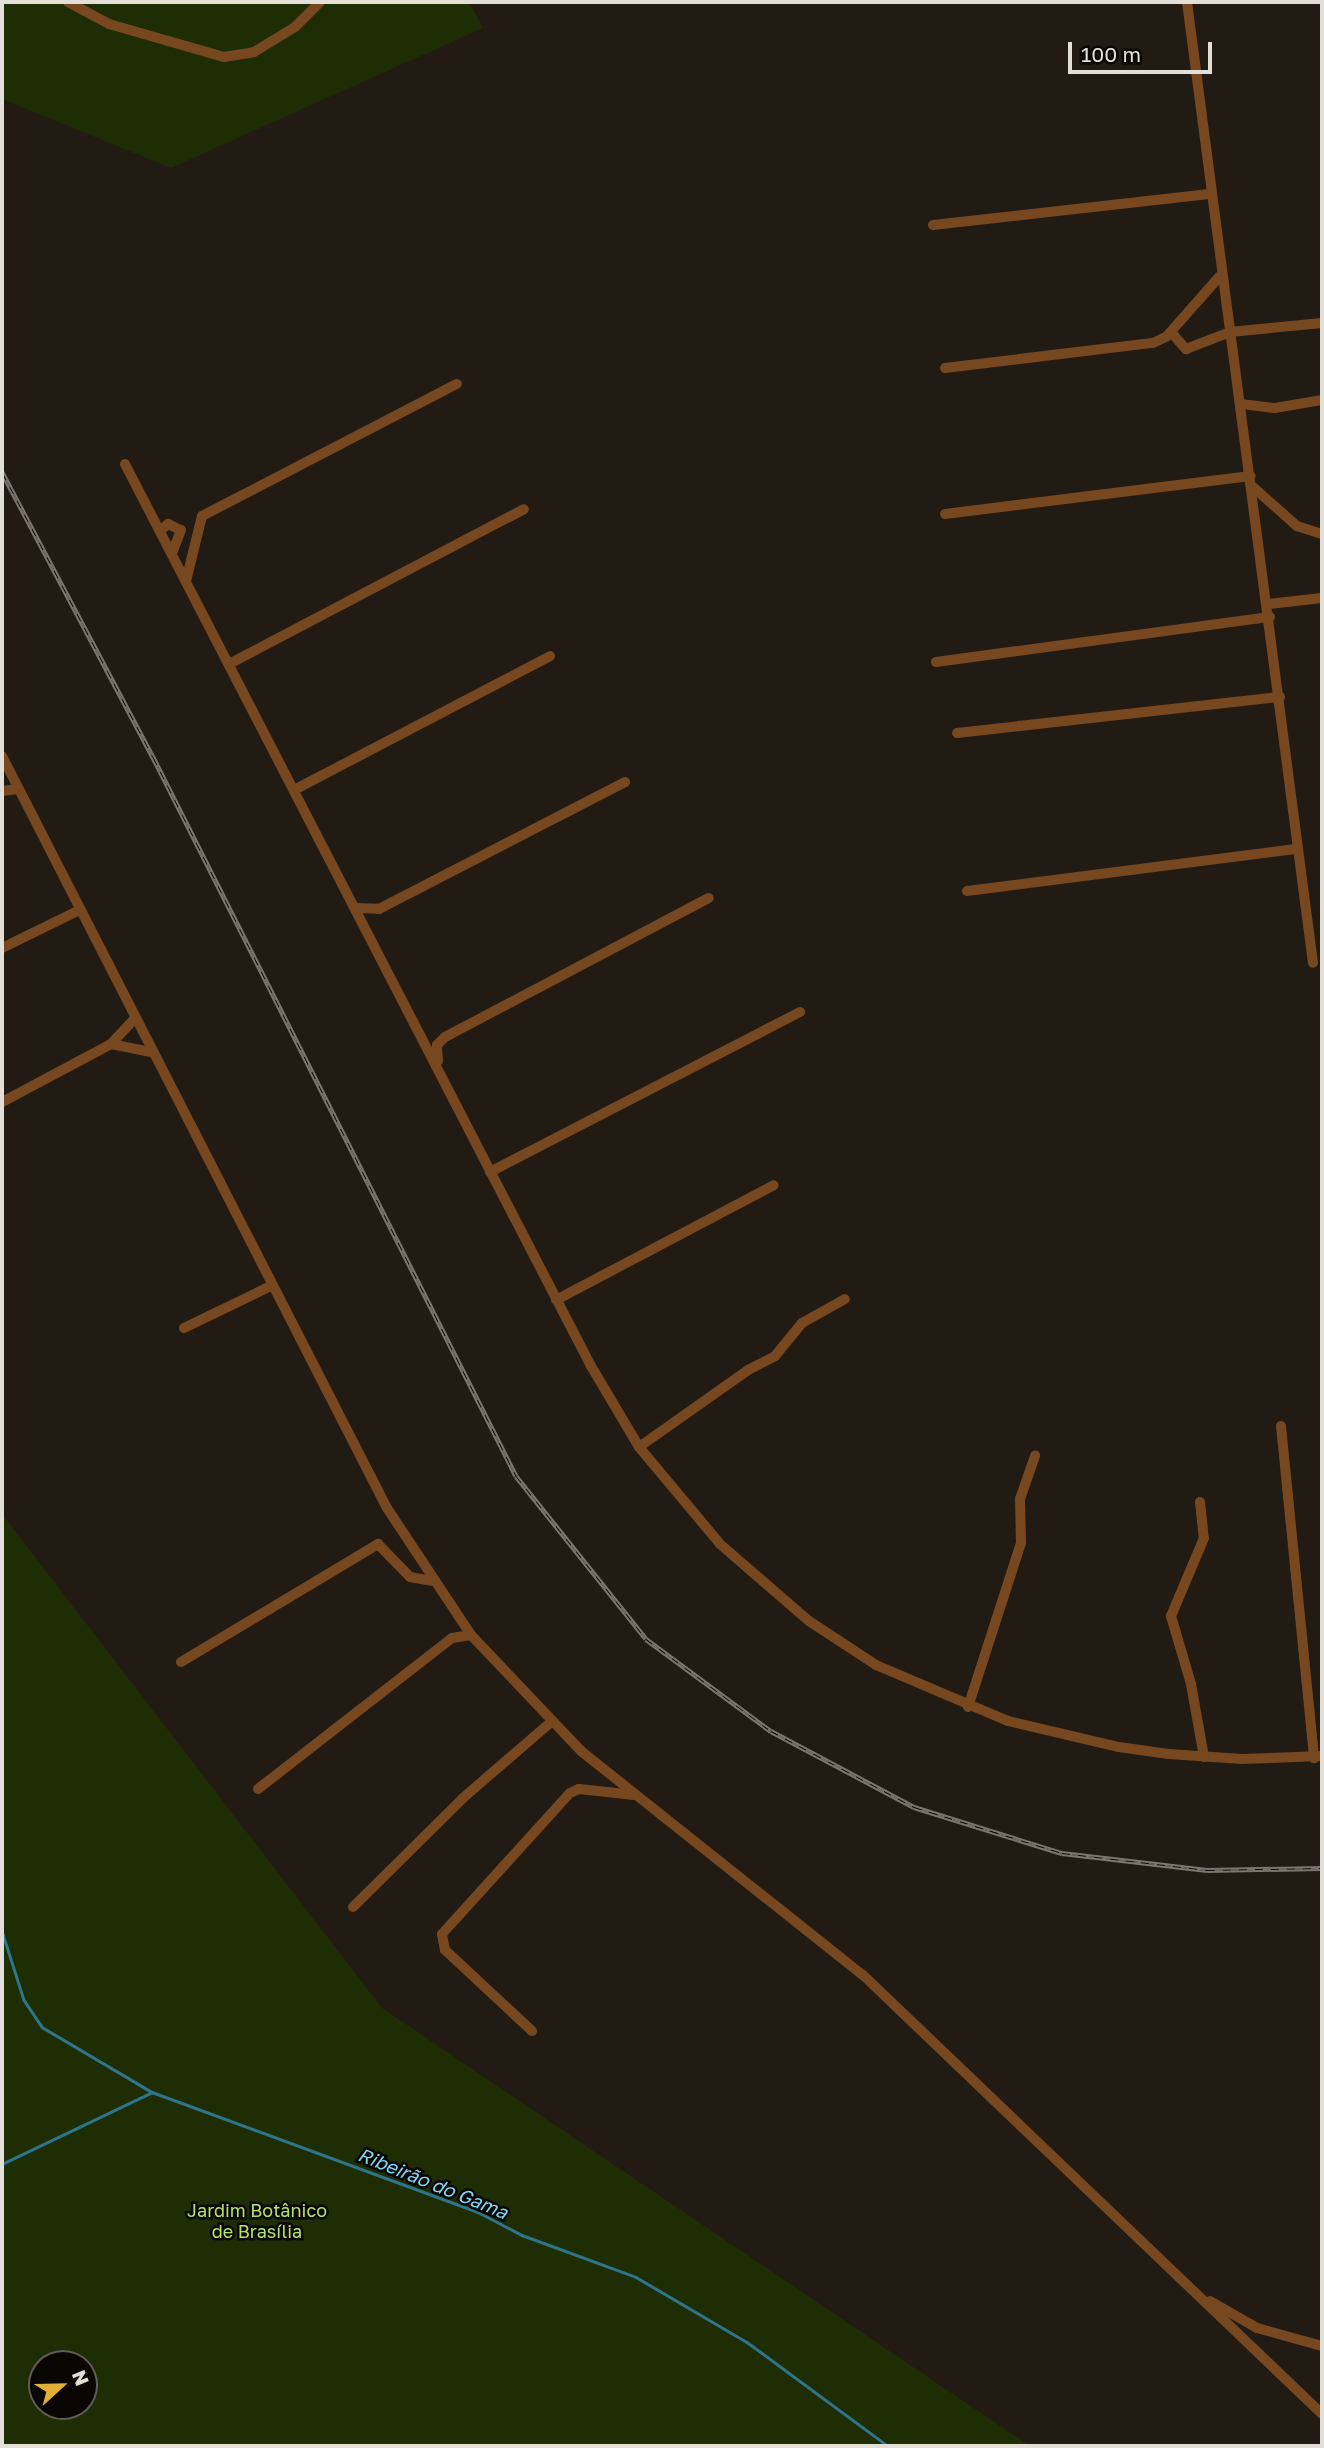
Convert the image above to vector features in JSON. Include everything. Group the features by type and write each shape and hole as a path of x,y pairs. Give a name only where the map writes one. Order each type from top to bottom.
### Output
{"street":[{"path":"68,2 109,24 224,57 254,52 295,27 320,2"},
{"path":"1187,2 1220,276 1269,604 1313,963"},
{"path":"933,225 1211,194"},
{"path":"945,368 1153,343 1171,332 1220,276"},
{"path":"1171,332 1186,349 1230,332 1322,323"},
{"path":"186,582 202,516 457,384"},
{"path":"1241,404 1275,408 1322,400"},
{"path":"125,464 368,930 556,1300 639,1447 720,1544 808,1621 876,1665 968,1707 1045,1732 1119,1747 1204,1757 1318,1757 1281,1426"},
{"path":"945,514 1252,481"},
{"path":"1252,481 1297,526 1322,534"},
{"path":"229,664 524,509"},
{"path":"160,531 168,524 181,530 172,554"},
{"path":"1269,604 1322,598"},
{"path":"936,662 1270,617"},
{"path":"295,790 550,656"},
{"path":"957,733 1280,697"},
{"path":"2,757 387,1508 432,1581 471,1635 551,1722 635,1795 863,1975 1322,2414"},
{"path":"356,908 379,909 625,782"},
{"path":"2,791 18,789"},
{"path":"967,891 1297,849"},
{"path":"442,1074 437,1049 445,1037 709,898"},
{"path":"368,930 379,909"},
{"path":"2,947 80,910"},
{"path":"490,1172 800,1012"},
{"path":"2,1102 111,1044 135,1018"},
{"path":"111,1044 151,1052"},
{"path":"556,1300 774,1185"},
{"path":"184,1328 271,1286"},
{"path":"639,1447 748,1370 775,1356 802,1323 845,1299"},
{"path":"968,1707 1021,1543 1020,1499 1035,1456"},
{"path":"1200,1502 1204,1538 1171,1616 1191,1684 1204,1757"},
{"path":"181,1662 378,1544 410,1577 432,1581"},
{"path":"452,1638 458,1618"},
{"path":"258,1788 452,1638 471,1635"},
{"path":"353,1908 463,1798 551,1722"},
{"path":"532,2031 445,1950 442,1934 570,1793 579,1789 635,1795"},
{"path":"1198,2295 1257,2328 1322,2346"}],"green space":[{"path":"2,2 469,2 483,28 171,168 2,99"},
{"name":"Jardim Botânico de Brasília","path":"2,1514 382,2008 1030,2446 2,2446"}],"waterway":[{"name":"Ribeirão do Gama","path":"2,1931 24,2000 42,2027 152,2092 478,2212 522,2235 636,2277 747,2342 888,2446"},
{"path":"2,2164 152,2092"}],"railway":[{"path":"2,472 153,757 516,1476 646,1639 771,1731 914,1807 1062,1853 1207,1870 1322,1868"}]}
